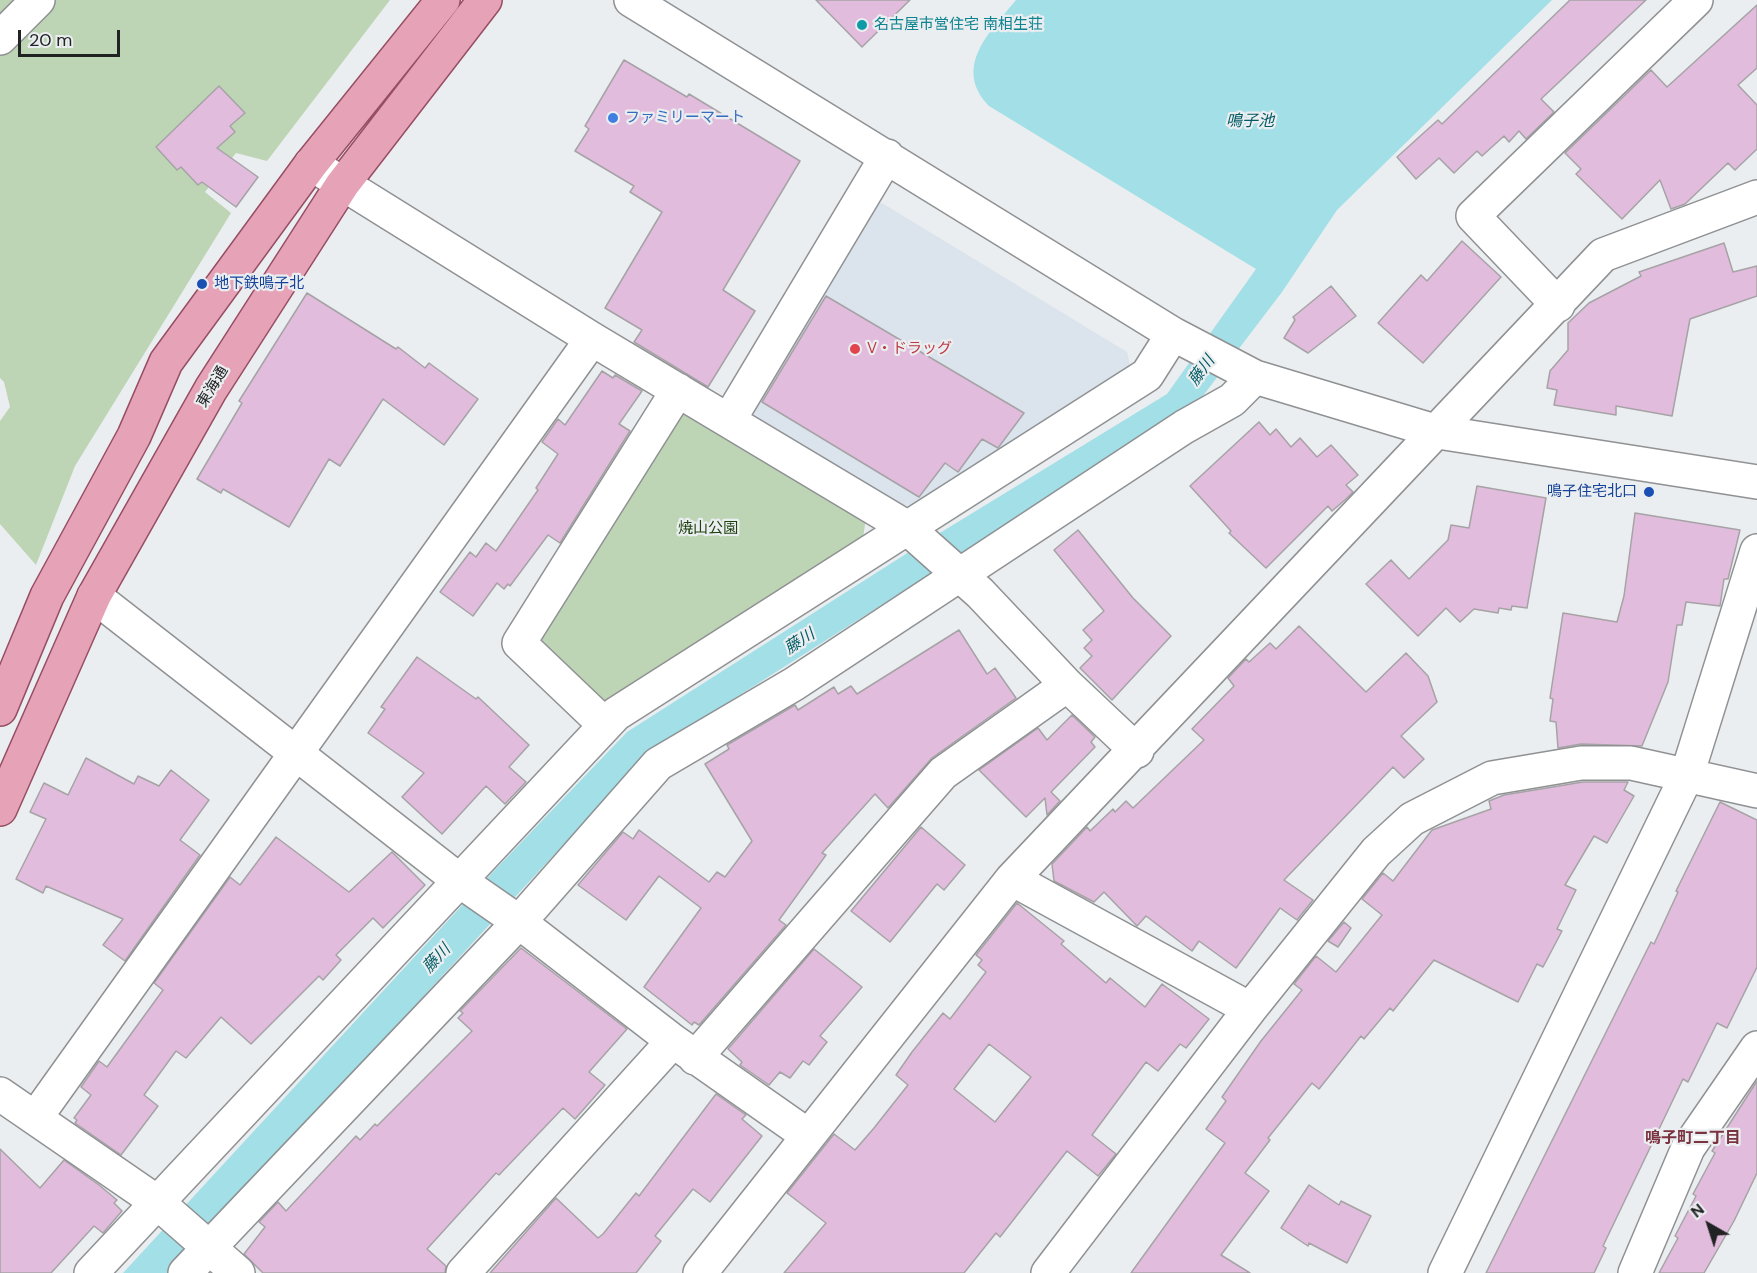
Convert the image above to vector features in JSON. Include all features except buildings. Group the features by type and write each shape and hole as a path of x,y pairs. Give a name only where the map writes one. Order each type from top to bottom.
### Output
{"main road":[{"path":"0,709 47,596 134,436 166,362 311,164 443,0"},
{"name":"東海通","path":"0,809 94,597 211,389 342,185 485,0"}],"street":[{"path":"0,38 38,0"},
{"path":"631,0 1182,339 1246,373 1438,432 1757,482"},
{"path":"1558,305 1473,216 1696,0"},
{"path":"729,420 887,156"},
{"path":"311,164 592,339 911,532 953,572 980,593 1067,685 1137,751"},
{"path":"700,1273 1012,879 1137,751 1603,255 1757,197"},
{"path":"36,1117 298,754 592,339"},
{"path":"91,1273 162,1207 465,885 616,714 911,532 1148,375 1182,339"},
{"path":"185,1273 207,1243 658,764 794,684 953,572 1232,400 1246,373"},
{"path":"605,725 519,643 678,390"},
{"path":"1445,1273 1687,775 1757,551"},
{"path":"94,597 465,885 512,917 684,1049 807,1135"},
{"path":"463,1273 684,1049 943,773 1067,685"},
{"path":"1048,1273 1250,1009 1376,852 1412,819 1492,778 1581,763 1631,764 1757,791"},
{"path":"1012,879 1250,1009"},
{"path":"1635,1273 1688,1148 1757,1048"},
{"path":"0,1094 162,1207 207,1243 238,1273"}],"shaded area":[{"path":"882,203 1127,352 1131,369 921,504 896,506 751,416 750,401 865,207"}],"green space":[{"path":"0,0 390,0 267,161 236,153 205,192 231,213 75,466 36,565 0,524 0,421 10,407 4,382 0,378"},
{"name":"焼山公園","path":"687,411 866,518 863,538 606,703 590,701 540,651 538,631 670,418"}],"water":[{"name":"鳴子池","path":"1016,0 1552,0 1337,210 1282,292 1196,405 647,754 168,1273 123,1273 490,875 627,732 912,550 1167,394 1256,269 989,106 978,92 974,77 974,64 986,37"}],"place":[{"name":"名古屋市営住宅 南相生荘","path":"862,25"},
{"name":"ファミリーマート","path":"613,118"},
{"name":"地下鉄鳴子北","path":"202,284"},
{"name":"V・ドラッグ","path":"855,349"},
{"name":"鳴子住宅北口","path":"1649,492"}],"district":[{"name":"鳴子町二丁目","path":"1693,1139"}],"water label":[{"name":"藤川","path":"1202,371"},
{"name":"藤川","path":"800,642"},
{"name":"藤川","path":"437,959"}]}
